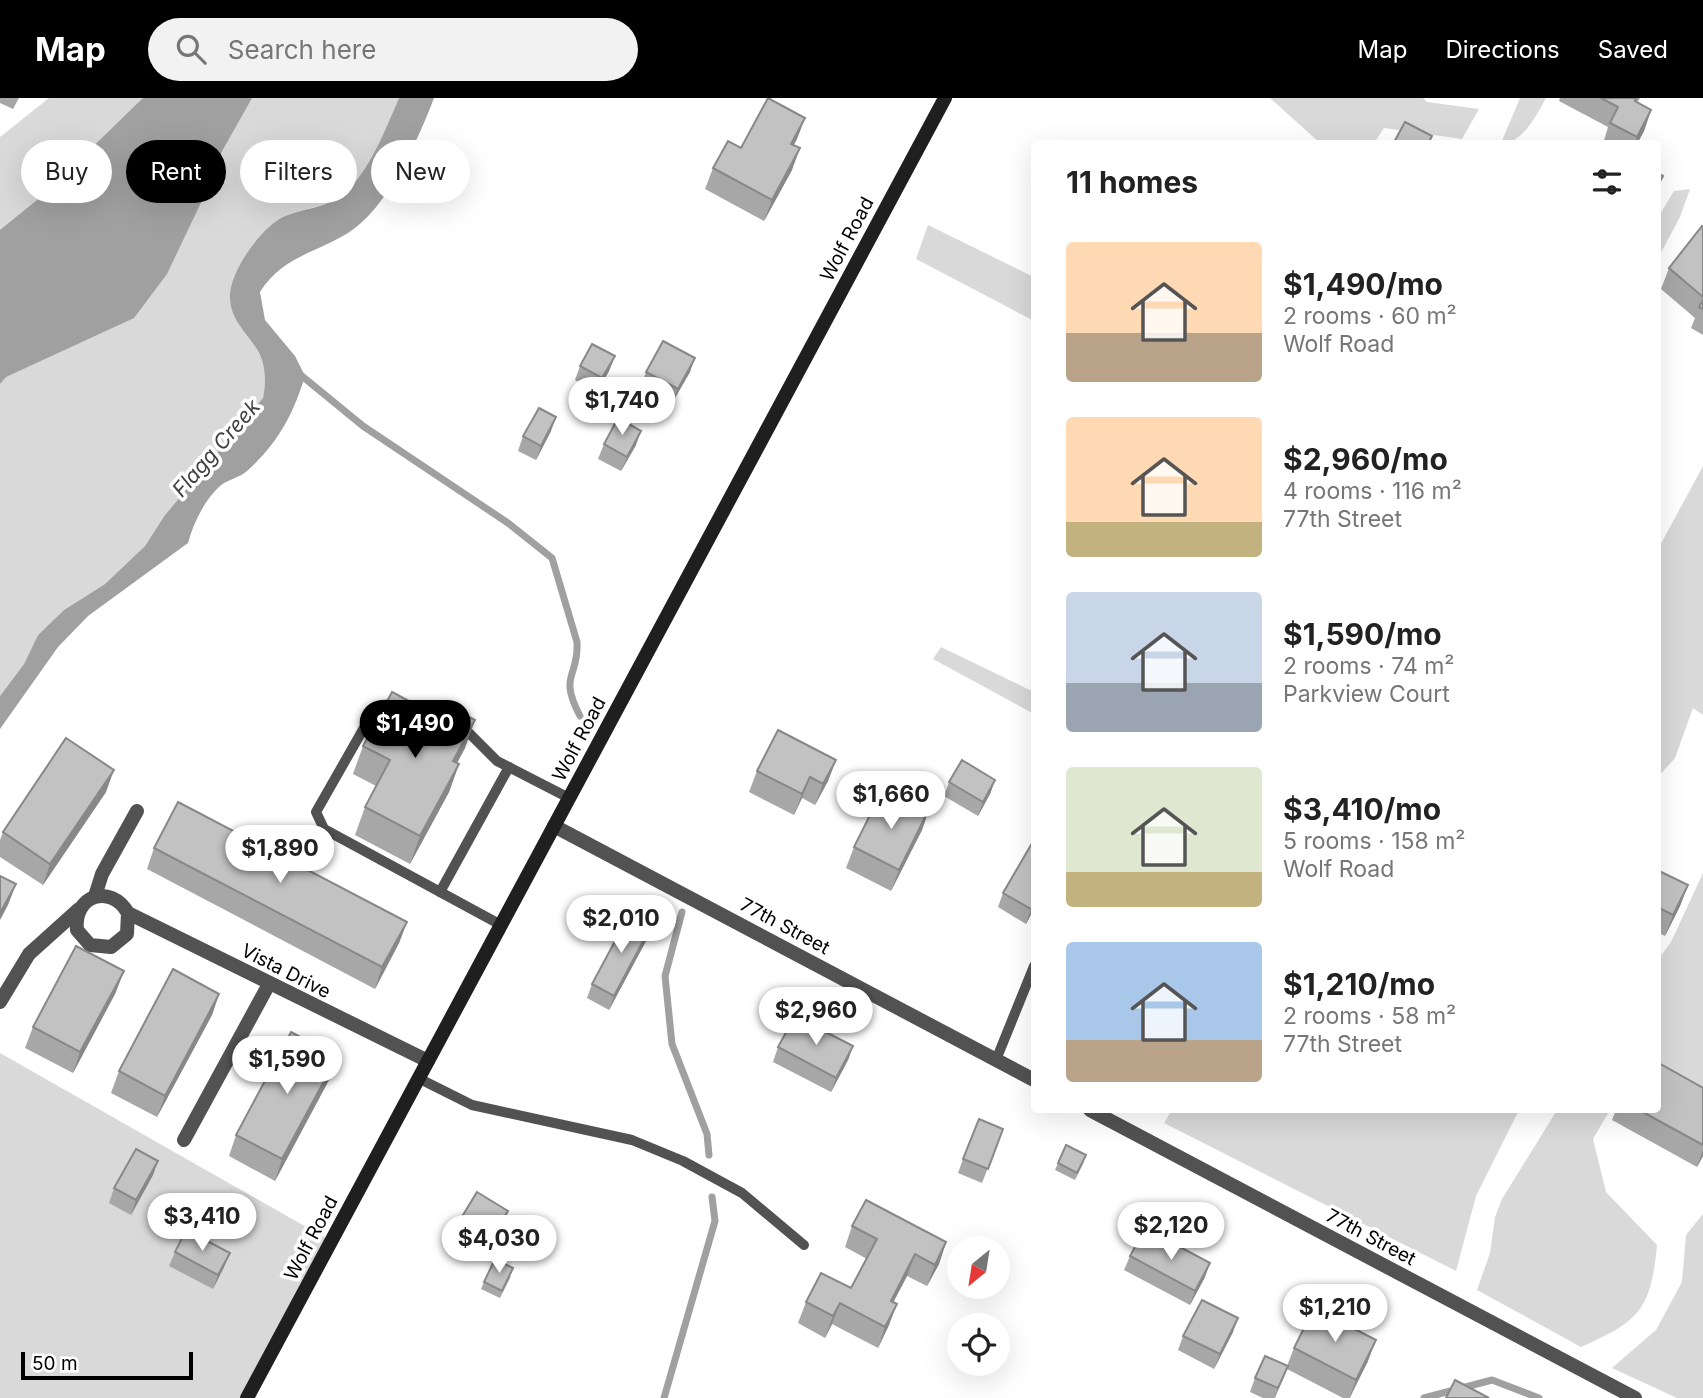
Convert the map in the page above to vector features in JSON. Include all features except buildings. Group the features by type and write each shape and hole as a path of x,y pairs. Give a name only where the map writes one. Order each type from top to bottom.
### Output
{"street":[{"name":"Wolf Road","path":"247,1398 945,98"},
{"path":"0,1002 29,954 95,896 102,874 137,811"},
{"name":"77th Street","path":"554,826 1031,1078"},
{"name":"Vista Drive","path":"95,896 115,898 128,914 428,1061"},
{"path":"79,909 77,930 82,939 100,948 120,942 129,924 128,914"},
{"path":"184,1140 269,984"},
{"name":"77th Street","path":"1096,1113 1635,1398"}],"lane":[{"path":"405,704 382,705 373,712 316,813 324,829 501,925"},
{"path":"448,719 466,727 497,761 569,798"},
{"path":"440,892 509,767"},
{"path":"996,1060 1031,974"},
{"path":"418,1078 472,1105 632,1140 683,1161 742,1192 804,1245"}],"shaded area":[{"path":"49,98 399,98 380,140 371,140 371,158 357,180 357,140 240,140 240,203 326,203 292,213 277,222 251,253 232,287 232,312 263,362 263,398 165,515 145,546 105,584 64,610 38,635 24,664 0,696 0,137"},
{"path":"143,98 252,98 226,144 226,140 126,140 126,203 201,203 167,274 134,318 6,377 0,384 0,230 33,203 112,203 112,140 100,140"},
{"path":"399,98 434,98 416,140 380,140"},
{"path":"1270,98 1423,98 1427,102 1479,109 1462,139 1384,128 1376,140 1317,140"},
{"path":"1520,98 1546,98 1523,133 1514,140 1502,140"},
{"path":"371,158 371,203 380,203 376,208 348,233 289,263 269,280 260,292 265,320 295,356 305,376 295,403 276,439 247,471 222,485 214,493 200,513 188,543 88,616 58,647 0,729 0,696 24,664 38,635 64,610 105,584 145,546 165,515 263,398 265,374 261,356 236,319 230,304 232,285 241,262 266,230 283,217 328,203 357,203 359,177"},
{"path":"1690,189 1680,217 1661,253 1661,212 1674,191"},
{"path":"928,225 1031,276 1031,319 916,259"},
{"path":"1703,466 1703,715 1693,708 1675,758 1661,774 1661,544"},
{"path":"941,647 1031,691 1031,712 933,659"},
{"path":"1703,873 1703,1093 1661,1073 1661,956 1671,942"},
{"path":"0,1053 331,1241 244,1398 0,1398"},
{"path":"1170,1113 1518,1113 1476,1196 1456,1271 1164,1123"},
{"path":"1555,1113 1608,1113 1593,1139 1606,1192 1657,1245 1651,1284 1639,1310 1617,1329 1581,1347 1477,1290 1490,1253 1495,1217 1502,1199"},
{"path":"1703,1214 1703,1398 1677,1398 1612,1368 1656,1330 1682,1282 1686,1235"}],"waterway":[{"path":"297,372 363,426 508,523 552,558 577,642 570,684 580,716"},
{"path":"682,912 665,976 672,1044 707,1134 709,1155"},
{"path":"664,1398 715,1221 712,1197"},
{"path":"1424,1398 1492,1380 1539,1398"}],"water label":[{"name":"Flagg Creek","path":"216,448"}]}
